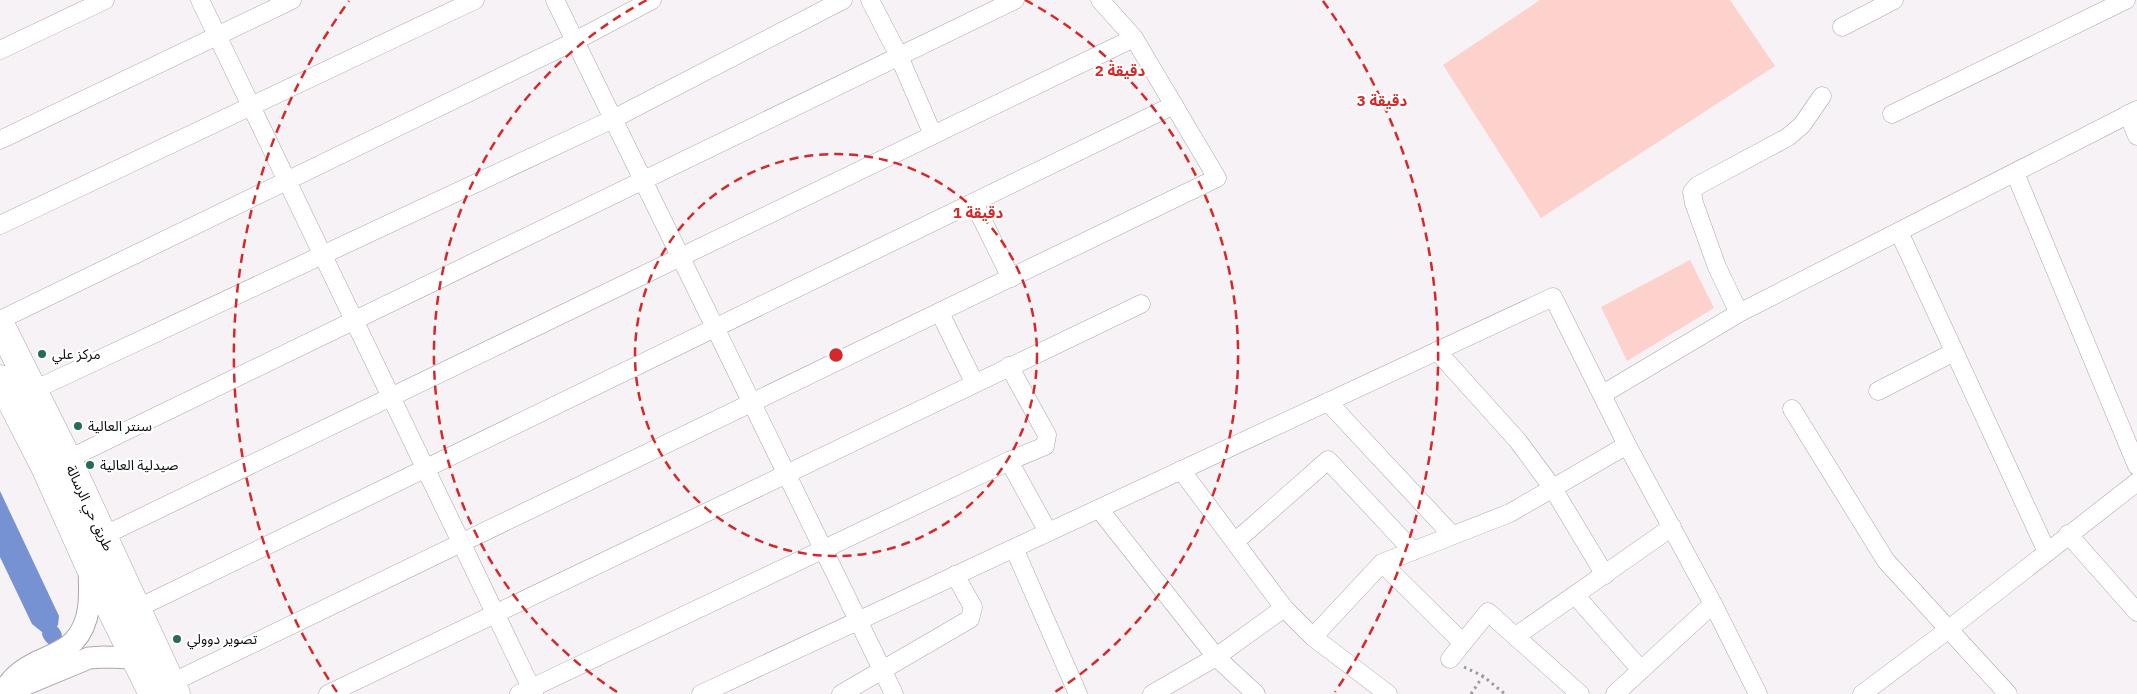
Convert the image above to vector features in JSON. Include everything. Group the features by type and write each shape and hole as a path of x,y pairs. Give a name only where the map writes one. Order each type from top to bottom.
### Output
{"main road":[{"name":"طريق حي الرسالة","path":"0,324 34,390 89,565 136,658 167,690"},
{"name":"طريق حي الرسالة","path":"0,378 103,536 136,609 167,690"}],"street":[{"path":"0,50 105,0"},
{"path":"200,0 495,613 528,692 1009,460 1045,446 1047,435 1009,366"},
{"path":"0,140 292,0"},
{"path":"0,225 475,0"},
{"path":"555,0 894,694"},
{"path":"0,320 575,41 652,0"},
{"path":"34,390 613,119 843,0"},
{"path":"870,0 900,56 933,135"},
{"path":"57,465 1016,0"},
{"path":"167,690 461,543 1218,178 1134,38 1100,0"},
{"path":"1842,27 1894,0"},
{"path":"1892,114 2126,0"},
{"path":"103,536 1134,38"},
{"path":"1739,313 1717,267 1692,200 1692,192 1697,186 1796,131 1822,96"},
{"path":"136,609 1174,106"},
{"path":"1603,394 1739,313 2133,112 2137,136"},
{"path":"2015,173 2137,466"},
{"path":"974,203 1011,278"},
{"path":"1898,232 2047,552"},
{"path":"701,694 1553,297 1627,445 1713,604 1758,694"},
{"path":"328,694 974,382 1141,304"},
{"path":"940,312 974,382"},
{"path":"1437,351 1518,440 1552,487 1605,575"},
{"path":"1878,391 1954,352"},
{"path":"1328,402 1452,535"},
{"path":"1792,409 1886,561 2008,694"},
{"path":"1313,637 1382,563 1510,513 1627,445"},
{"path":"1009,460 1048,532"},
{"path":"1236,541 1328,460 1413,551"},
{"path":"1181,470 1236,541 1284,608 1313,637 1388,694"},
{"path":"1862,694 1949,629 2068,534 2137,482"},
{"path":"1099,509 1216,657 1256,694"},
{"path":"1516,636 1672,527"},
{"path":"2068,534 2137,612"},
{"path":"1014,548 1078,694"},
{"path":"1382,563 1463,642"},
{"path":"3,688 16,674 74,641 82,630 88,612 90,597 89,565"},
{"path":"841,694 883,672 970,619 973,608 955,576"},
{"path":"1575,595 1641,670"},
{"path":"1615,694 1713,604"},
{"path":"1152,694 1216,657 1284,608"},
{"path":"1450,660 1488,612 1580,694"},
{"path":"3,688 24,685 89,658 136,658"}],"path":[{"path":"1450,660 1483,676 1505,694"},
{"path":"1471,694 1483,676"}],"shaded area":[{"path":"1540,0 1730,0 1775,66 1541,218 1443,65"},
{"path":"1690,260 1714,308 1627,361 1601,307"}],"water":[{"path":"0,491 59,616 58,625 51,633 42,632 32,624 0,557"}],"place":[{"name":"مركز علي","path":"42,354"},
{"name":"سنتر العالية","path":"78,426"},
{"name":"صيدلية العالية","path":"90,465"},
{"name":"تصوير دوولي","path":"177,639"}]}
